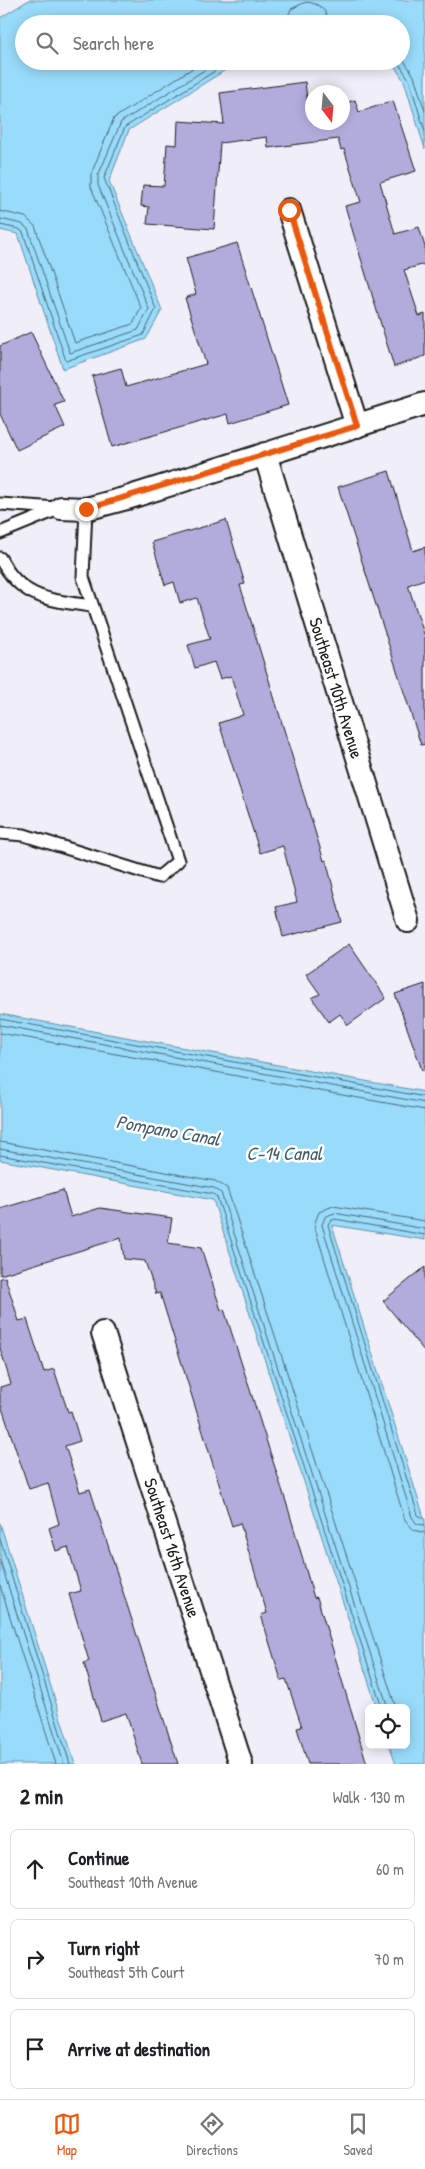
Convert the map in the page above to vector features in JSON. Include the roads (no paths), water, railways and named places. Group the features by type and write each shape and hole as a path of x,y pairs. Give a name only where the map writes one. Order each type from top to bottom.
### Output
{"street":[{"path":"289,210 357,426"},
{"path":"61,508 86,509 425,404"},
{"name":"Southeast 10th Avenue","path":"264,454 408,921"},
{"name":"Southeast 16th Avenue","path":"103,1332 241,1764"}],"lane":[{"path":"0,504 61,508"},
{"path":"0,533 61,508"},
{"path":"0,833 24,835 159,877 178,862 83,578 86,509"},
{"path":"0,558 8,573 21,587 45,600 91,606"}],"water":[{"path":"29,0 425,0 425,149 404,81 397,70 410,70 410,15 15,15 15,70 226,70 129,130 109,181 162,310 146,339 63,369 18,234 0,230 0,18"},
{"name":"C-14 Canal","path":"0,1014 425,1092 425,1240 332,1225 425,1521 425,1764 396,1764 390,1749 410,1749 410,1704 376,1704 213,1200 0,1160"},
{"path":"0,1523 75,1764 0,1764"}],"water label":[{"name":"Pompano Canal","path":"168,1130"}]}
